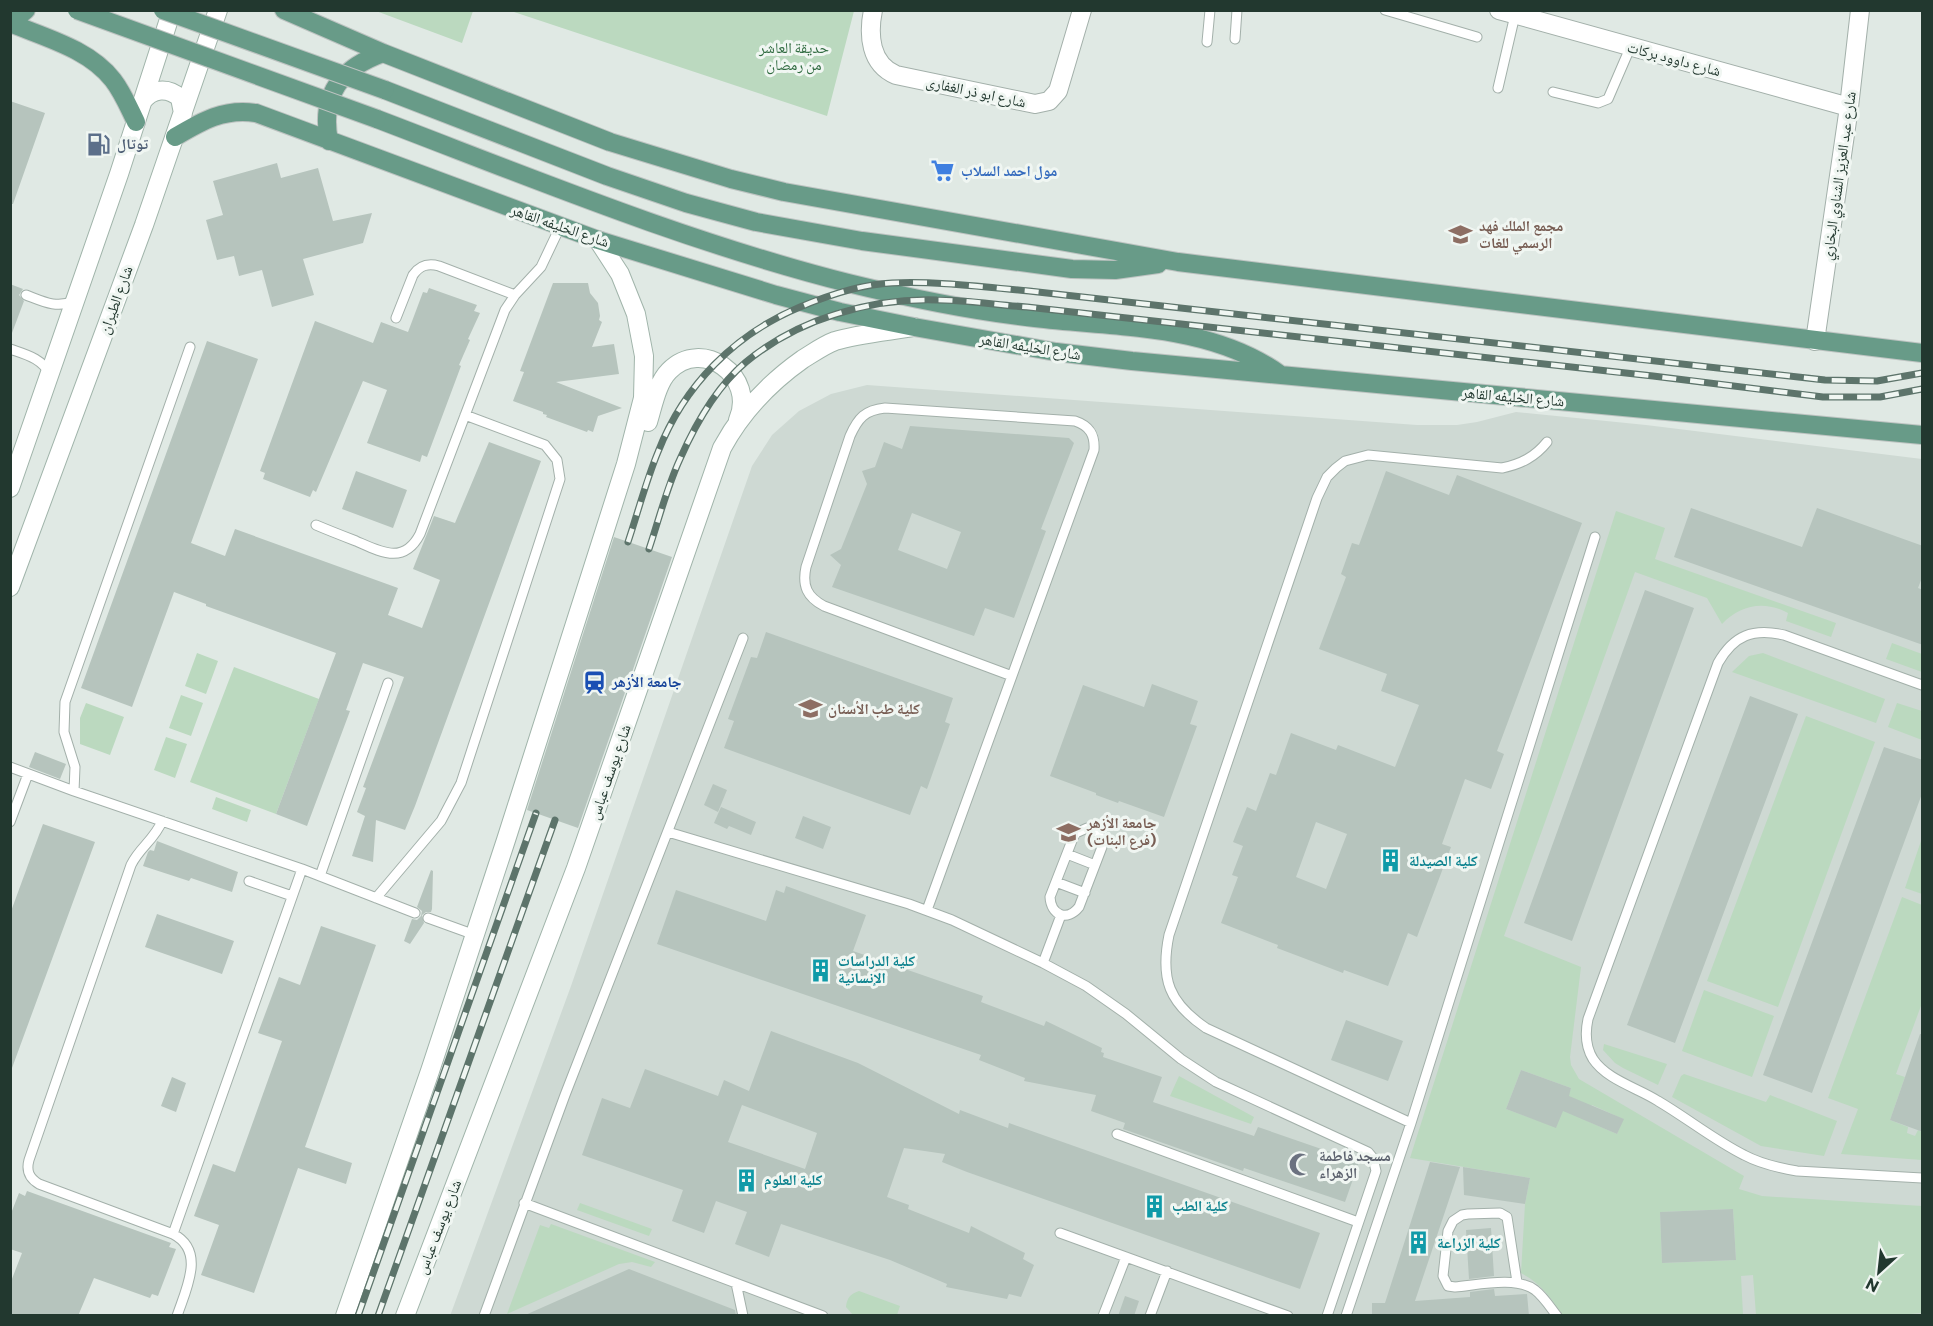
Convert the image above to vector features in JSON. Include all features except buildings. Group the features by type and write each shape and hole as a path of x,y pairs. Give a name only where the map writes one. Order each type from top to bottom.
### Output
{"main road":[{"path":"26,10 11,24 92,60 112,79 136,122"},
{"path":"77,10 377,119 653,224 789,268 851,284 974,309 1203,339 1244,352 1261,360 1282,375"},
{"path":"163,10 385,90 607,176 686,203 756,222 862,241 1072,269 1115,270 1178,262"},
{"path":"10,488 51,375 172,10"},
{"name":"شارع الطيران","path":"10,588 175,137 218,10"},
{"path":"284,10 383,53 610,142 731,179 816,198 1178,262 1923,353"},
{"name":"شارع ابو ذر الغفارى","path":"873,10 870,31 872,44 880,65 886,71 1035,104 1049,101 1058,91 1082,10"},
{"name":"شارع عبد العزيز الشناوي البخاري","path":"1815,341 1849,107 1860,10"},
{"name":"شارع داوود بركات","path":"1507,13 1849,107"},
{"path":"329,141 327,112 336,85 356,65 383,53"},
{"path":"142,102 157,90 170,91 180,98 183,113"},
{"name":"شارع الخليفه القاهر","path":"175,137 221,113 244,111 256,113 560,227 776,295 840,312 1056,352 1923,435"},
{"path":"345,1316 427,1082 475,935 626,464 643,398 644,356 636,314 620,274 598,240"},
{"name":"شارع يوسف عباس","path":"405,1316 576,868 722,448 734,426 768,387 811,354 835,341 914,327"},
{"path":"626,464 641,441 663,378 676,365 684,361 702,358 712,360 721,364 736,378 742,398 739,418 734,426"}],"lane":[{"path":"1207,42 1210,10"},
{"path":"1235,39 1237,10"},
{"path":"1385,10 1477,37"},
{"path":"1497,88 1507,13"},
{"path":"1552,92 1598,104 1604,102 1608,99 1630,48"},
{"path":"316,525 386,554 399,553 410,548 420,534 505,310 515,295 541,267 560,227"},
{"path":"396,318 413,275 427,264 439,266 515,295"},
{"path":"26,295 51,304 64,305 76,300"},
{"path":"74,791 75,767 64,732 65,702 190,347"},
{"path":"10,349 36,358 51,375"},
{"path":"927,910 1012,676 1094,450 1095,441 1085,424 1075,421 885,408 874,409 864,414 856,422 850,436 806,567 803,579 806,591 813,600 824,606 1012,676"},
{"path":"376,898 441,821 461,783 560,479 557,460 545,445 465,415"},
{"path":"1411,1123 1206,1028 1188,1016 1174,999 1166,978 1164,956 1169,935 1317,498 1327,477 1345,461 1368,455 1502,468 1532,457 1547,442"},
{"path":"1346,1316 1411,1123 1595,537"},
{"path":"1923,685 1768,631 1745,636 1726,649 1718,663 1588,1019 1586,1032 1587,1045 1592,1058 1600,1068 1658,1100 1743,1155 1779,1168 1797,1171 1923,1178"},
{"path":"484,1316 524,1203 743,638"},
{"path":"321,876 388,683"},
{"path":"10,767 302,869 415,913"},
{"path":"10,822 28,774"},
{"path":"162,821 155,835 139,852 131,865 27,1171 39,1184 173,1234 185,1242 192,1255 192,1262 190,1277 177,1316"},
{"path":"1087,828 1094,830 1102,840 1102,847 1095,865 1075,913 1068,916 1054,911 1050,904 1050,897 1067,854 1076,833 1087,828"},
{"path":"668,832 927,910 1043,963 1107,999 1189,1065 1216,1083 1368,1152 1374,1158 1376,1171 1327,1316"},
{"path":"1067,854 1095,865"},
{"path":"173,1234 302,869"},
{"path":"249,881 292,896"},
{"path":"1056,882 1085,893"},
{"path":"1043,963 1060,915"},
{"path":"428,918 475,935"},
{"path":"1117,1134 1358,1222"},
{"path":"524,1203 823,1316"},
{"path":"1517,1282 1507,1216 1500,1213 1468,1214 1453,1221 1449,1231 1443,1275 1448,1286 1517,1282 1536,1290 1557,1316"},
{"path":"1060,1233 1288,1316"},
{"path":"1103,1316 1126,1257"},
{"path":"1150,1316 1167,1271"},
{"path":"736,1283 743,1316"}],"shaded area":[{"name":"جامعة الأزهر (فرع البنات)","path":"867,385 1417,425 1457,425 1516,412 1646,425 1922,459 1922,1315 450,1316 571,986 752,466 772,435 799,411 831,394"}],"green space":[{"path":"376,11 473,11 462,43"},
{"name":"حديقة العاشر من رمضان","path":"511,11 854,11 827,116"},
{"path":"1616,511 1665,528 1655,559 1836,623 1831,637 1786,621 1788,613 1779,609 1753,606 1737,612 1722,624 1707,598 1635,572 1504,936 1581,967 1570,1057 1571,1065 1579,1079 1744,1176 1739,1189 1762,1196 1922,1206 1922,1313 1886,1316 1756,1315 1753,1275 1741,1276 1743,1315 1562,1315 1544,1291 1521,1273 1525,1204 1530,1178 1410,1158","holes":["1521,1070 1571,1088 1556,1127 1506,1109","1592,1105 1623,1119 1617,1134 1585,1120","1733,1209 1736,1260 1662,1263 1660,1212"]},
{"path":"1892,643 1922,654 1922,672 1886,659"},
{"path":"197,653 218,661 206,694 185,686"},
{"path":"1763,653 1885,699 1876,723 1732,672 1749,656"},
{"path":"234,667 319,699 276,814 190,782"},
{"path":"181,695 203,703 191,736 169,728"},
{"path":"86,703 124,717 110,755 80,744 80,718"},
{"path":"1897,703 1922,711 1922,740 1888,727"},
{"path":"1806,716 1875,742 1778,1007 1707,981"},
{"path":"166,737 187,744 175,778 154,770"},
{"path":"216,797 251,810 247,822 212,809"},
{"path":"1922,838 1922,894 1905,888"},
{"path":"1902,897 1922,905 1922,1003 1896,1074 1905,1077 1890,1120 1908,1127 1907,1133 1915,1136 1918,1130 1922,1132 1922,1160 1841,1154 1858,1109 1828,1098"},
{"path":"1704,990 1774,1016 1752,1077 1682,1051"},
{"path":"1604,1044 1667,1064 1658,1085 1615,1063 1603,1050"},
{"path":"1684,1074 1766,1102 1770,1095 1837,1121 1824,1156 1761,1146 1672,1097"},
{"path":"1179,1076 1254,1117 1251,1124 1170,1096"},
{"path":"580,1203 652,1229 649,1236 577,1210"},
{"path":"551,1224 655,1262 651,1267 632,1262 619,1264 507,1314 540,1225 549,1228"},
{"path":"859,1291 900,1306 897,1315 853,1315 846,1304 851,1295"}],"railway":[{"path":"628,542 650,474 669,428 682,405 714,364 733,347 776,318 834,294 881,284 943,284 1029,291 1825,380 1877,381 1922,373"},
{"path":"649,549 671,481 686,446 716,394 735,372 766,347 812,323 861,307 886,303 948,300 1027,307 1823,397 1880,397 1922,389"},
{"path":"358,1316 536,813"},
{"path":"378,1316 555,820"}],"place":[{"name":"توتال","path":"99,144"},
{"name":"مول احمد السلاب","path":"943,171"},
{"name":"مجمع الملك فهد الرسمي للغات","path":"1461,235"},
{"name":"جامعة الأزهر","path":"594,682"},
{"name":"كلية طب الأسنان","path":"810,709"},
{"name":"جامعة الأزهر (فرع البنات)","path":"1069,832"},
{"name":"كلية الصيدلة","path":"1391,861"},
{"name":"كلية الدراسات الإنسانية","path":"820,970"},
{"name":"مسجد فاطمة الزهراء","path":"1301,1165"},
{"name":"كلية العلوم","path":"746,1180"},
{"name":"كلية الطب","path":"1154,1206"},
{"name":"كلية الزراعة","path":"1419,1243"}]}
